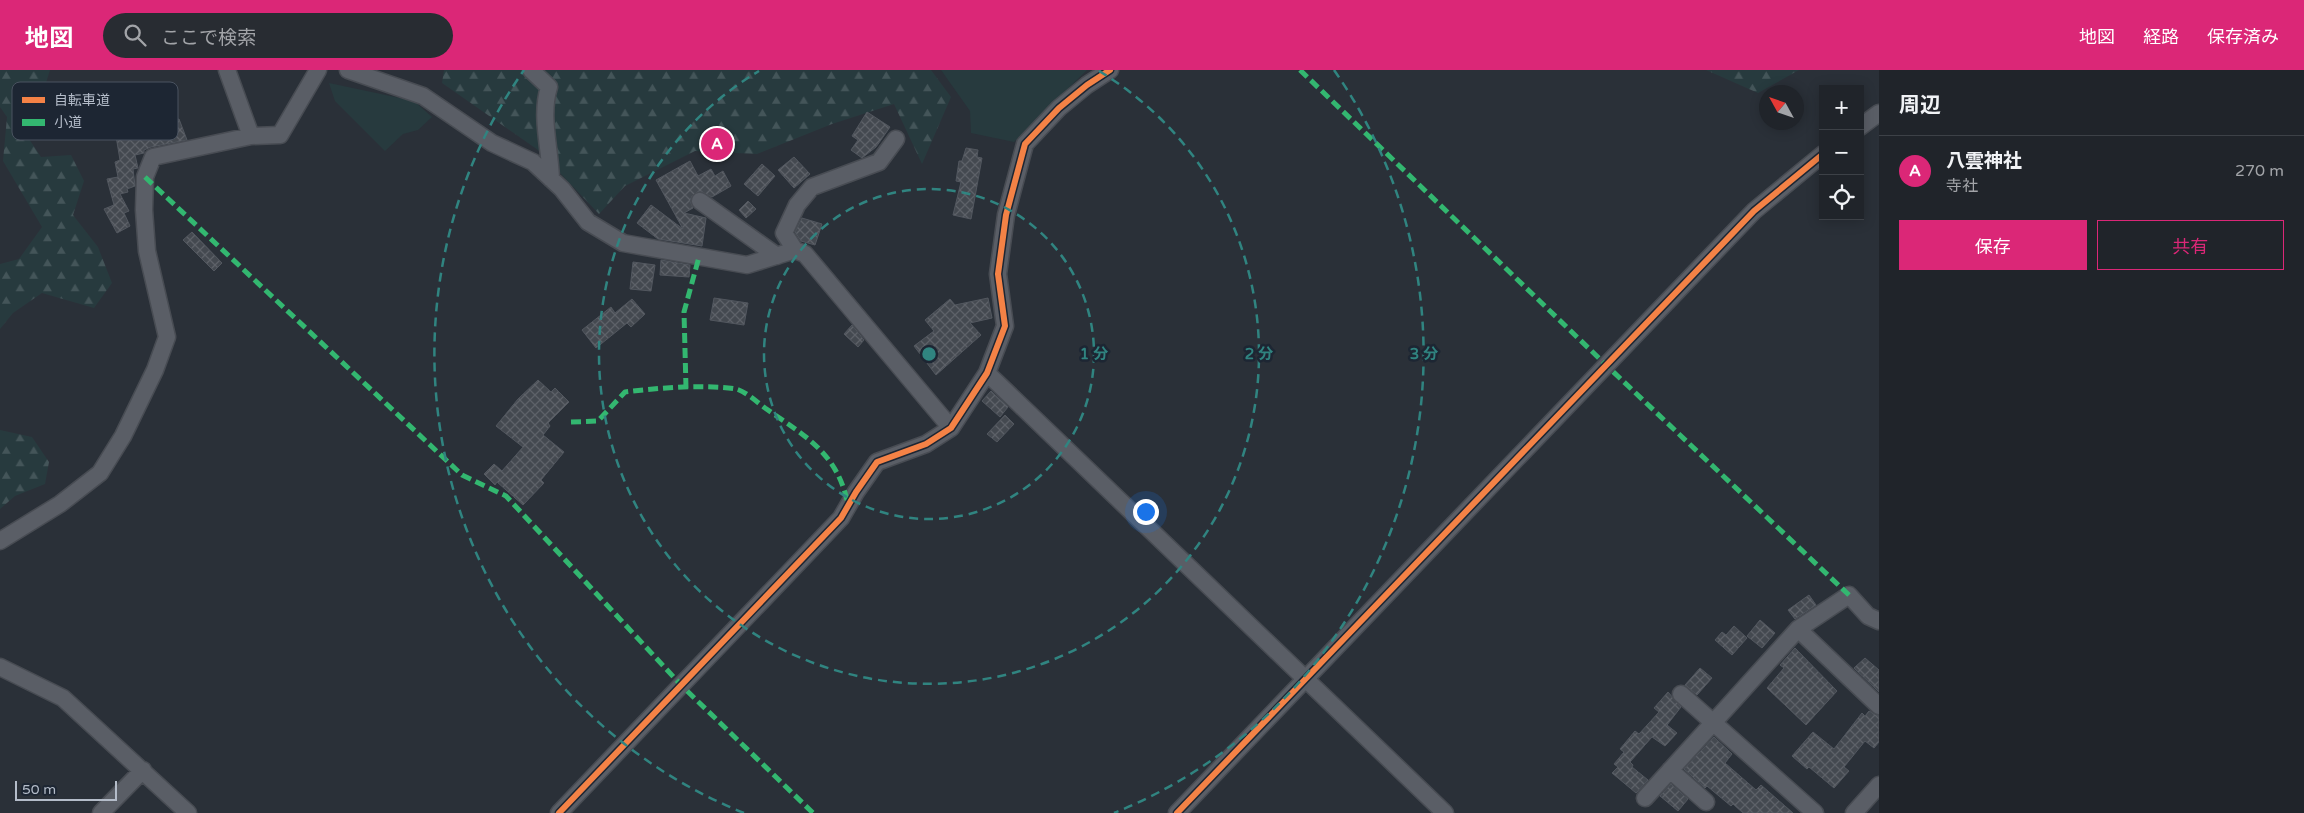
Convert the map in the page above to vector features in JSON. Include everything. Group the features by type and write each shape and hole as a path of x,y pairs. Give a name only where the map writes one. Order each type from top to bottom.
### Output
{"street":[{"path":"227,70 251,136"},
{"path":"0,541 60,504 100,473 123,436 155,370 167,337 148,252 144,210 145,177 153,157 251,136 280,135 318,70"},
{"path":"348,70 423,96 492,142 533,162 562,189 588,222 623,244 748,264 795,250"},
{"path":"531,70 549,87 546,98 545,121 551,178"},
{"path":"559,813 841,518 856,492 878,462 926,444 951,428 987,373 1005,326 998,274 1006,215 1025,144 1059,108 1086,85 1110,70"},
{"path":"1864,124 1879,113"},
{"path":"896,139 879,162 812,187 797,205 784,233 795,250 805,254 951,428"},
{"path":"1177,813 1305,677 1754,211 1819,157"},
{"path":"700,202 777,256"},
{"path":"987,373 1446,813"},
{"path":"1645,798 1712,722 1798,630 1849,596 1868,616 1879,621"},
{"path":"1798,630 1879,706"},
{"path":"0,667 63,698 188,813"},
{"path":"1681,694 1815,813"},
{"path":"101,813 143,770"},
{"path":"1670,770 1706,802"},
{"path":"1854,813 1879,786"}],"green space":[{"path":"0,70 50,70 46,82 12,82 12,140 30,140 41,157 71,155 84,181 73,215 98,247 112,283 94,308 42,293 13,313 0,329 0,264 19,259 42,227 3,161 7,117 0,107"},
{"path":"444,70 931,70 951,97 922,164 894,104 832,124 757,154 695,151 625,186 599,214 538,150 442,83"},
{"path":"941,70 1087,70 1014,142 971,133 970,111"},
{"path":"1706,70 1799,70 1772,85 1759,85 1758,93"},
{"path":"329,83 414,101 432,117 418,130 403,134 385,151 335,101"},
{"path":"0,430 32,437 49,462 45,484 15,496 0,509"}],"building":[{"path":"867,112 890,127 876,147 862,158 851,150 858,140 852,136"},
{"path":"179,119 187,140 151,147 144,150 144,153 135,155 138,168 133,169 135,186 127,189 128,192 120,194 129,211 124,213 130,226 117,233 104,209 114,205 107,179 118,177 115,162 120,160 117,140 178,140"},
{"path":"966,148 978,150 977,157 982,158 971,219 953,215 961,182 956,181 959,161 962,161"},
{"path":"794,157 810,174 794,188 778,170"},
{"path":"690,161 698,176 711,169 715,176 723,171 731,186 712,197 700,191 692,196 690,201 693,208 684,213 706,218 702,246 658,239 637,223 651,205 683,229 656,180"},
{"path":"762,164 775,176 758,196 744,184"},
{"path":"748,201 756,209 746,218 739,210"},
{"path":"802,218 822,224 815,245 801,241 795,232"},
{"path":"192,232 222,263 214,271 183,240"},
{"path":"661,260 690,265 689,277 660,275"},
{"path":"633,262 655,265 651,291 630,289"},
{"path":"714,298 748,303 744,325 710,320"},
{"path":"988,298 992,318 970,323 981,335 936,375 914,346 934,331 925,320 950,299 955,305"},
{"path":"632,299 645,314 631,327 627,323 596,348 582,330 611,307 615,313"},
{"path":"852,325 864,340 858,347 844,334"},
{"path":"538,380 551,392 555,388 569,402 548,423 550,426 543,435 564,452 541,480 544,483 523,505 497,482 495,485 484,474 494,464 502,471 523,447 496,426 518,399"},
{"path":"991,391 1008,407 1000,417 982,401"},
{"path":"1005,415 1014,424 997,442 987,434"},
{"path":"1809,595 1816,605 1795,619 1788,610"},
{"path":"1760,620 1775,633 1762,648 1747,636"},
{"path":"1734,626 1747,638 1732,655 1715,640 1722,632 1726,635"},
{"path":"1795,648 1837,691 1806,725 1767,688 1784,668 1780,665"},
{"path":"1865,658 1879,670 1879,692 1854,668"},
{"path":"1700,668 1712,678 1697,695 1685,685"},
{"path":"1668,692 1681,707 1667,725 1677,733 1665,746 1652,737 1630,762 1633,765 1632,767 1648,780 1636,793 1612,773 1618,767 1614,764 1624,752 1620,749 1635,731 1639,734 1659,712 1654,708"},
{"path":"1869,711 1879,716 1879,742 1874,748 1865,741 1844,767 1849,771 1834,788 1809,767 1807,769 1792,756 1813,732 1834,749 1862,713 1865,716"},
{"path":"1714,737 1732,754 1725,763 1756,790 1761,785 1793,813 1743,813 1733,804 1731,806 1707,786 1705,788 1684,769"},
{"path":"1671,784 1688,799 1678,811 1660,796"}],"marked path":[{"path":"1300,70 1605,364 1849,595"},
{"path":"145,177 462,475 506,496 681,685 813,813"},
{"path":"686,388 684,312 699,257"},
{"path":"571,422 598,421 625,392 696,387 736,389 751,397 818,448 836,472 848,505"}],"cycle path":[{"path":"559,813 841,518 877,462 926,444 951,428 987,373 1005,326 998,274 1006,215 1025,144 1059,108 1087,85 1110,70"},
{"path":"1177,813 1754,211 1819,157"}],"place":[{"name":"八雲神社","path":"717,144"}]}
